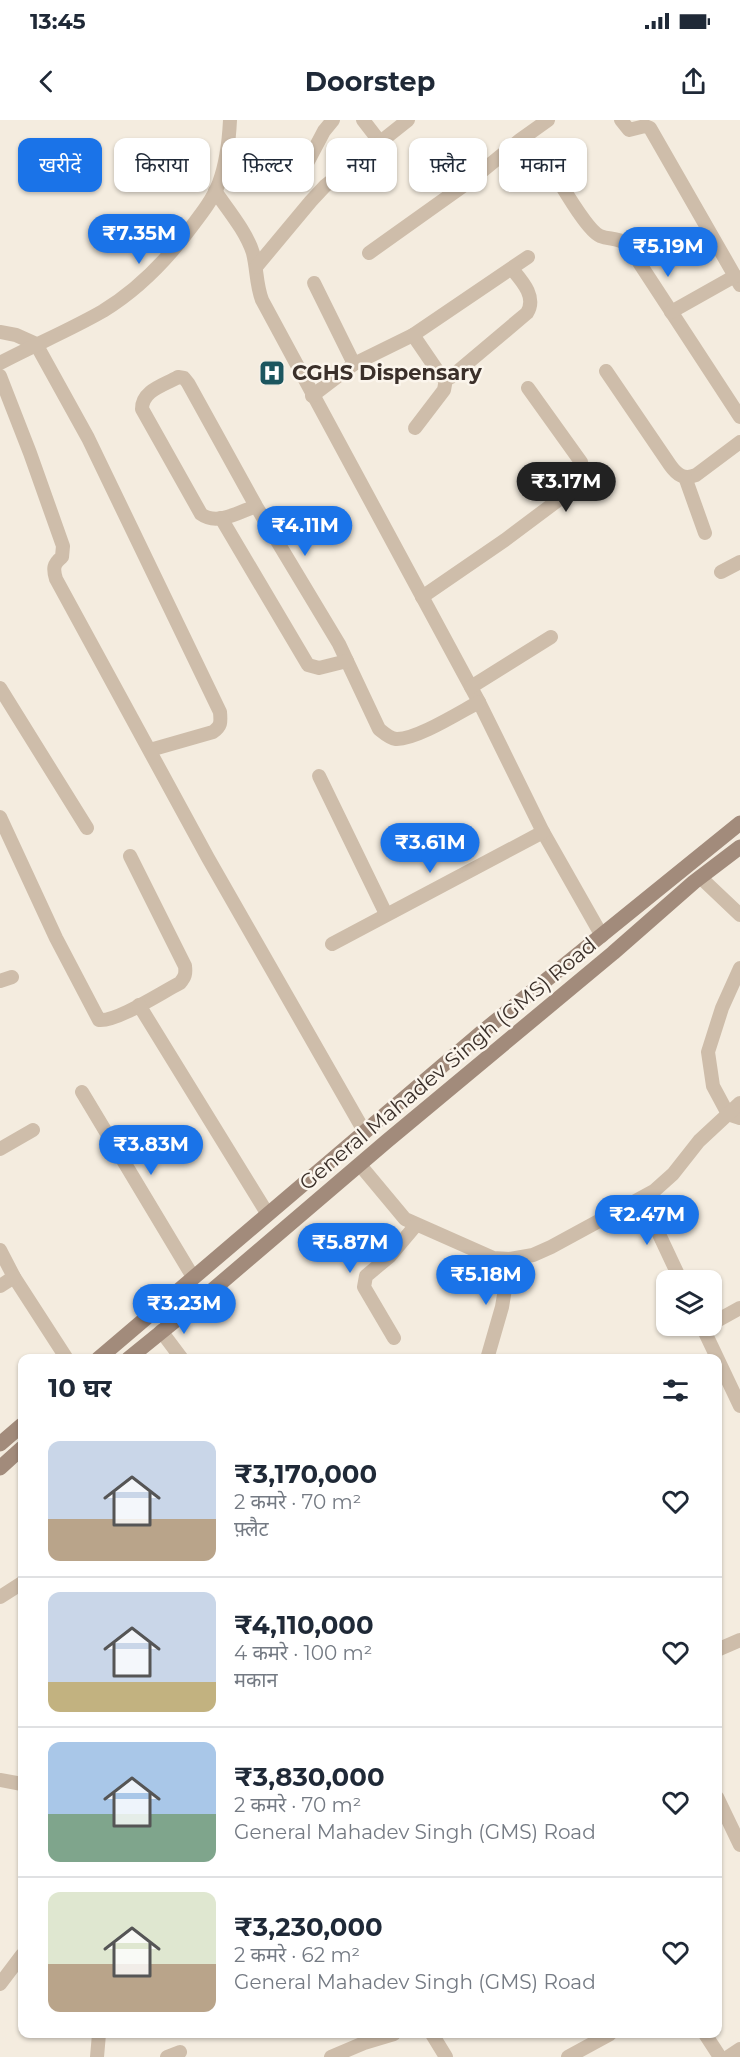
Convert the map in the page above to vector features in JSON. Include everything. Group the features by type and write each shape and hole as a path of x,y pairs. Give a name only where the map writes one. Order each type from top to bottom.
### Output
{"street":[{"path":"0,363 103,310 137,287 172,254 202,214 215,191 226,153 230,120"},
{"path":"314,150 333,120"},
{"path":"363,120 377,138"},
{"path":"385,138 408,120"},
{"path":"369,253 470,181 548,120"},
{"path":"621,120 629,130 645,126 650,128 737,281 671,312"},
{"path":"256,267 326,185"},
{"path":"215,191 248,240 262,300 479,702 543,832 602,936"},
{"path":"567,192 591,228 600,236 618,238 627,244 740,417"},
{"path":"312,396 354,364 413,335 528,257"},
{"path":"415,428 444,390 446,379 462,369 531,306 531,299 525,285 512,269"},
{"path":"314,283 354,364"},
{"path":"0,332 15,335 36,344 88,438 220,712 220,727 213,732 150,750"},
{"path":"413,335 441,376 446,379"},
{"path":"606,371 676,473 684,477 696,475 740,442"},
{"path":"0,376 63,546 62,557 54,567 56,579 208,858 364,1131"},
{"path":"255,506 221,518 208,519 201,514 142,409 142,402 146,395 178,377 184,378 188,383 255,506 339,644 379,729 388,737 397,739 412,737 479,702"},
{"path":"422,597 506,540 577,486 584,475 581,462 528,388"},
{"path":"684,477 705,533"},
{"path":"221,518 308,665 320,668 347,661"},
{"path":"721,572 740,562"},
{"path":"471,687 551,637"},
{"path":"0,688 6,710 87,828"},
{"path":"319,776 386,914"},
{"path":"1,821 56,938 99,1020 106,1021 139,1005 180,982 186,972 130,856"},
{"path":"104,1354 473,1040 740,823"},
{"path":"332,944 543,832"},
{"name":"General Mahadev Singh (GMS) Road","path":"134,1354 614,953 700,878 740,847"},
{"path":"700,878 740,915"},
{"path":"734,1116 713,1086 708,1052 722,1008 740,968"},
{"path":"139,1005 267,1214"},
{"path":"82,1092 193,1277"},
{"path":"360,1165 397,1211 416,1226 493,1258 510,1259 533,1255 551,1247 642,1198 674,1174 699,1141 734,1116 740,1102"},
{"path":"0,1149 33,1130"},
{"path":"642,1198 676,1270"},
{"path":"394,1338 364,1287 364,1281 370,1272 390,1256 416,1226"},
{"path":"0,1250 14,1277 64,1354"},
{"path":"488,1354 502,1307 510,1259"},
{"path":"0,1286 14,1277"},
{"path":"722,1318 740,1308"},
{"path":"161,1331 178,1354"},
{"path":"710,1336 718,1354"},
{"path":"722,1364 740,1406"},
{"path":"0,1444 18,1428"},
{"path":"0,1468 18,1452"},
{"path":"0,1597 18,1586"},
{"path":"722,1648 740,1640"},
{"path":"0,1780 18,1783"},
{"path":"722,1807 740,1845"},
{"path":"0,1984 18,1960"},
{"path":"97,2057 99,2038"},
{"path":"331,2057 381,2038"},
{"path":"434,2038 446,2057"},
{"path":"568,2057 603,2038"},
{"path":"708,2038 720,2057"},
{"path":"728,2057 740,2049"}],"place":[{"name":"CGHS Dispensary","path":"272,373"}]}
